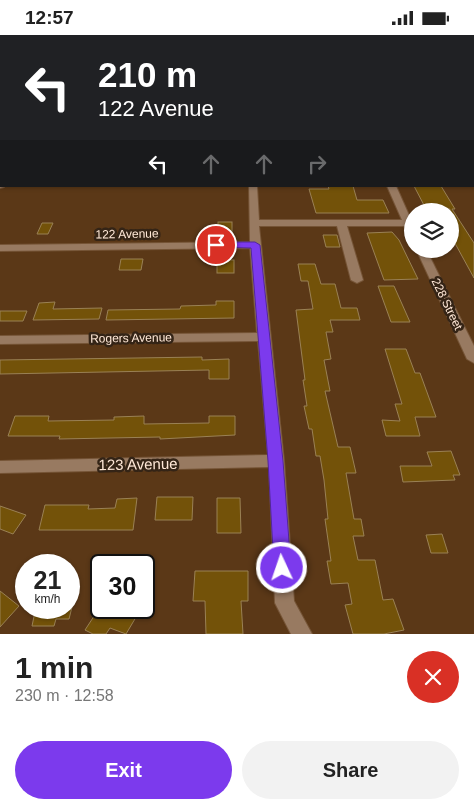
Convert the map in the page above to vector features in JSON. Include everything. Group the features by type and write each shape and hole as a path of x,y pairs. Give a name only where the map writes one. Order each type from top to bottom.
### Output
{"street":[{"path":"253,187 255,245 276,461 284,603 302,634"},
{"path":"390,187 404,215"},
{"path":"255,223 341,223 404,227"},
{"path":"341,223 357,280"},
{"name":"122 Avenue","path":"0,248 255,245"},
{"name":"228 Street","path":"425,258 474,359"},
{"name":"Rogers Avenue","path":"0,340 263,337"},
{"name":"123 Avenue","path":"0,467 276,461"}],"building":[{"path":"328,187 353,187 357,200 383,200 389,213 316,213 309,189 329,189"},
{"path":"415,187 442,187 451,203 423,203"},
{"path":"459,220 474,243 474,278 459,251"},
{"path":"218,222 232,222 232,232 218,232"},
{"path":"42,223 53,223 48,234 37,234"},
{"path":"392,232 399,240 404,250 404,258 408,258 418,279 384,280 367,233"},
{"path":"323,235 337,235 340,247 326,247"},
{"path":"121,259 143,259 141,270 119,270"},
{"path":"217,260 234,260 234,273 217,273"},
{"path":"298,264 315,264 321,284 335,284 341,308 357,308 360,320 330,320 333,332 326,332 331,359 324,360 330,391 325,391 338,447 350,447 356,473 346,473 354,519 361,519 364,536 353,536 358,560 375,560 383,600 393,599 404,630 384,634 353,634 345,605 352,604 348,583 331,584 327,561 331,561 325,519 328,519 324,480 320,456 316,456 312,429 309,429 304,406 307,406 303,380 305,380 296,310 313,309 308,281 301,281"},
{"path":"378,286 394,286 410,322 391,322"},
{"path":"216,301 234,301 234,318 106,320 108,310 180,309 181,306 216,305"},
{"path":"55,302 53,309 102,308 99,319 33,320 39,303"},
{"path":"0,311 27,311 23,321 0,321"},
{"path":"385,349 406,349 415,373 420,373 436,417 415,417 420,436 386,436 382,420 400,421 395,404 402,404"},
{"path":"202,357 202,360 229,359 229,379 209,379 209,370 0,374 0,360"},
{"path":"15,416 49,416 48,421 114,420 114,417 144,416 144,424 209,423 209,416 235,416 235,435 160,439 160,437 59,439 60,436 8,436"},
{"path":"451,451 460,475 453,475 455,480 403,482 400,466 432,466 427,452"},
{"path":"157,497 193,497 192,520 155,520"},
{"path":"137,498 133,530 39,530 45,505 89,505 88,509 115,508 117,499"},
{"path":"217,498 240,498 241,533 217,533"},
{"path":"0,506 26,515 13,534 0,529"},
{"path":"442,534 448,553 431,553 426,535"},
{"path":"195,571 248,571 248,601 241,601 243,634 206,634 205,601 193,601"},
{"path":"0,591 15,603 15,610 0,627"},
{"path":"33,619 56,619 54,626 32,626"},
{"path":"92,619 135,619 126,634 110,628 106,634 93,634 85,630"}],"route":[{"path":"216,245 255,245 276,461 282,568"}]}
